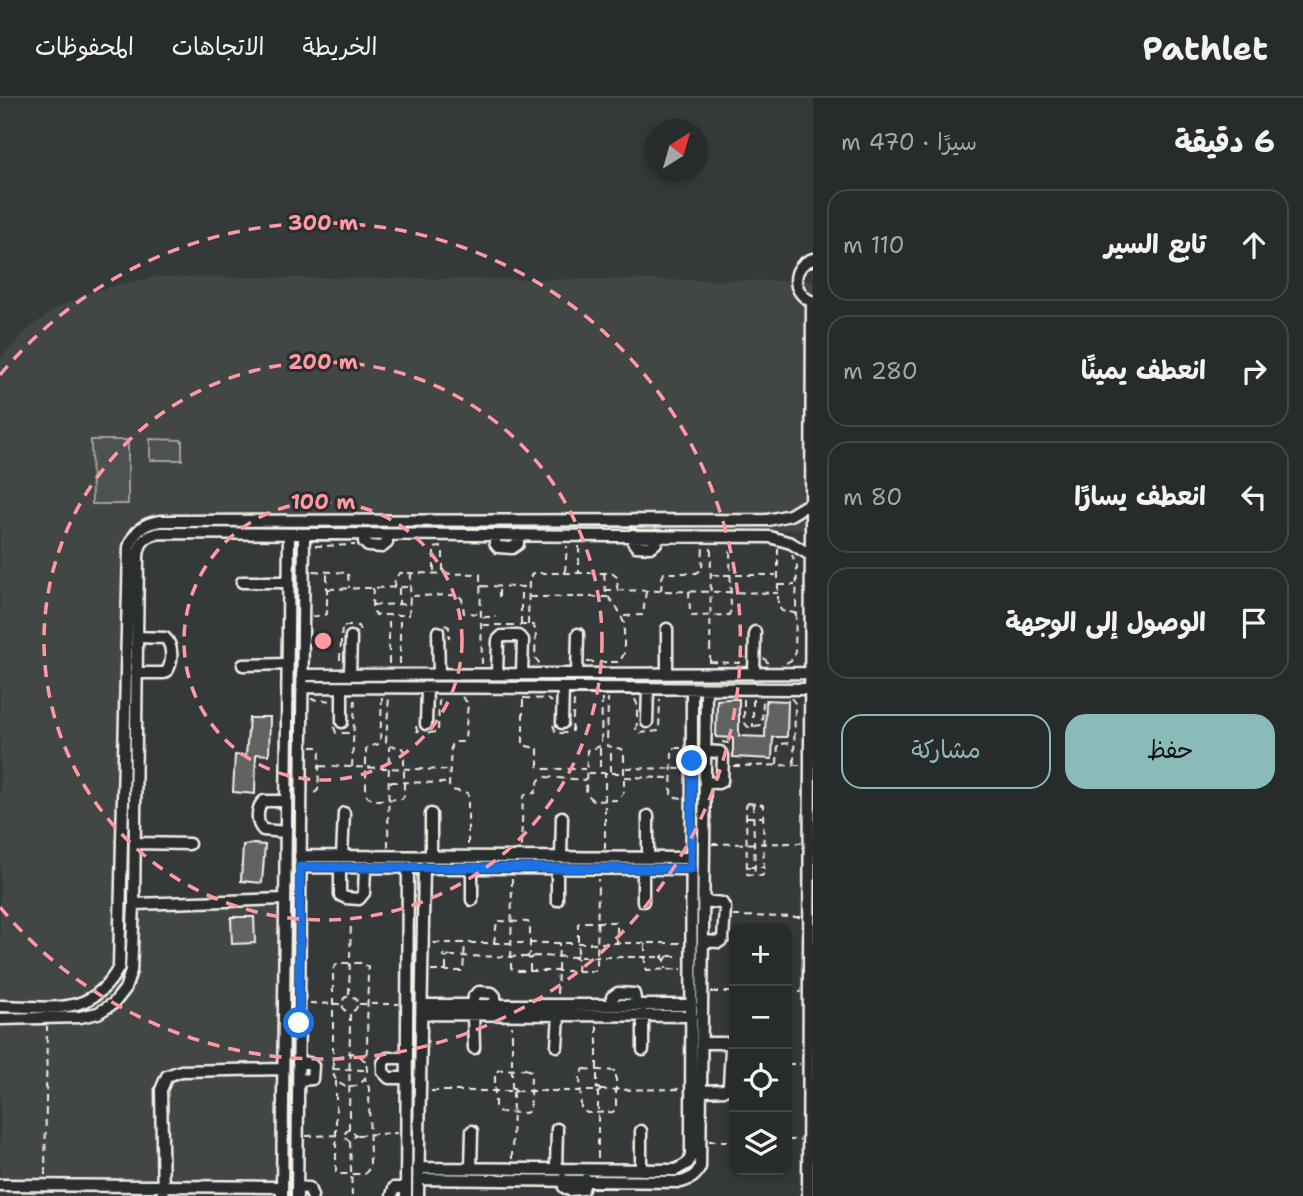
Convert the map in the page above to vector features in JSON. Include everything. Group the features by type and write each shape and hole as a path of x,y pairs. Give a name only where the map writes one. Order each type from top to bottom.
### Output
{"street":[{"path":"808,1196 813,302 800,294 795,282 799,268 813,259"},
{"path":"0,1019 80,1017 98,1013 114,1003 125,989 131,971 135,843 129,547 140,527 161,521 759,520 790,515 810,503"},
{"path":"462,520 462,535"},
{"path":"759,520 759,537"},
{"path":"0,1006 54,1007 95,998 110,985 120,967 136,673 138,557 139,547 145,538 163,533 289,534 365,540 387,535 759,537 781,539 810,555"},
{"path":"0,1185 45,1185 112,1191 282,1191 289,534"},
{"path":"304,535 297,1192 309,1188 312,1196"},
{"path":"242,582 288,582"},
{"path":"438,628 439,674"},
{"path":"667,629 667,674"},
{"path":"754,674 755,632"},
{"path":"577,674 578,634"},
{"path":"497,674 498,640 502,636 518,636 523,640 522,674"},
{"path":"136,673 164,673 171,664 170,645 165,638 137,637"},
{"path":"350,674 355,638"},
{"path":"243,665 288,664"},
{"path":"302,675 809,673"},
{"path":"302,687 427,688 523,693 563,688 809,689"},
{"path":"338,720 342,688"},
{"path":"426,724 427,688"},
{"path":"557,720 563,688"},
{"path":"647,722 648,689"},
{"path":"418,1174 471,1168 676,1170 688,1163 691,1156 692,689"},
{"path":"418,1174 681,1182 690,1180 696,1174 700,1167 703,1091 706,689"},
{"path":"705,751 720,752 723,756 722,780 718,783 705,782"},
{"path":"286,801 264,801 258,809 259,824 263,831 286,832"},
{"path":"345,813 340,895 359,898 364,893 365,867"},
{"path":"431,814 431,857"},
{"path":"648,858 649,816"},
{"path":"561,857 562,817"},
{"path":"135,843 189,844"},
{"path":"300,861 341,862 388,856 561,857 648,858 691,864"},
{"path":"341,862 365,867 643,869 691,864"},
{"path":"392,1196 394,1188 406,1192 408,867"},
{"path":"418,1196 424,867"},
{"path":"472,868 472,900"},
{"path":"557,868 557,900"},
{"path":"643,869 643,901"},
{"path":"134,904 285,899"},
{"path":"703,941 719,942 723,939 725,916 722,903 704,901"},
{"path":"473,1010 495,1005 597,1015 643,1015 692,1010"},
{"path":"422,1009 513,1014 636,1005 692,1010"},
{"path":"473,1010 474,1048"},
{"path":"557,1010 557,1046"},
{"path":"643,1015 643,1051"},
{"path":"703,1043 728,1043 732,1049 730,1086 724,1090 703,1091"},
{"path":"407,1058 387,1058 383,1063 383,1072 389,1078 407,1078"},
{"path":"163,1191 161,1090 167,1076 181,1071 283,1069"},
{"path":"556,1169 557,1129"},
{"path":"471,1168 472,1131"},
{"path":"641,1131 641,1170"}],"path":[{"path":"312,548 365,540"},
{"path":"565,572 567,547 570,545"},
{"path":"577,545 580,547 579,573"},
{"path":"661,591 664,573 702,570 704,545 711,545 710,674"},
{"path":"689,591 690,613 695,616 726,616 731,613 730,546 721,545"},
{"path":"434,573 436,547 443,549 443,573"},
{"path":"783,549 778,547 779,609 795,613"},
{"path":"764,657 770,663 783,663 793,659 795,654 797,566 788,551"},
{"path":"312,568 314,572 348,573 349,588"},
{"path":"311,620 316,615 327,614 327,572"},
{"path":"373,588 372,605 376,615 409,615 411,573"},
{"path":"394,587 397,574 479,573 482,661 478,667"},
{"path":"528,625 530,575 533,573 615,574 618,578 617,590"},
{"path":"711,575 778,575"},
{"path":"778,585 796,585"},
{"path":"481,586 529,587"},
{"path":"399,587 399,604"},
{"path":"327,589 411,587"},
{"path":"499,587 499,597"},
{"path":"521,587 521,625"},
{"path":"605,590 778,593"},
{"path":"622,616 643,615 646,590"},
{"path":"411,597 458,595 462,599 464,613 496,617"},
{"path":"528,597 608,597"},
{"path":"393,604 394,616"},
{"path":"372,605 411,604"},
{"path":"389,616 389,668"},
{"path":"400,616 400,668"},
{"path":"340,666 342,626 358,626 355,638"},
{"path":"438,628 449,627 449,639"},
{"path":"710,662 739,663 745,657"},
{"path":"553,705 547,699 523,693 523,745 538,749 538,766 542,769 624,773"},
{"path":"352,767 353,702 360,696"},
{"path":"388,856 388,800 388,782 389,746 386,742 389,696 382,696 380,744 367,747 367,796 373,800 388,800 403,798 403,748 389,746"},
{"path":"600,747 587,750 586,792 590,799 622,799 624,751 611,748 606,743 608,696 602,697 600,773"},
{"path":"631,696 636,700 636,729 641,733 659,731 660,700 663,697"},
{"path":"416,719 419,733 437,733 439,701 446,697"},
{"path":"454,697 465,698 468,704 465,739 451,745 449,783 452,790 468,793 468,857"},
{"path":"557,720 554,731 570,733 573,729 574,702 581,697"},
{"path":"753,727 753,698 744,698 744,724 753,727 760,727 763,723 763,698"},
{"path":"787,698 795,704 794,765"},
{"path":"305,699 332,700 335,705"},
{"path":"338,720 335,733 353,733"},
{"path":"716,741 728,743 729,754"},
{"path":"777,765 777,746 780,743 794,743"},
{"path":"611,748 611,773"},
{"path":"684,796 672,797 671,769 672,750 685,748"},
{"path":"729,762 733,766 809,765"},
{"path":"319,766 450,770"},
{"path":"624,768 685,769"},
{"path":"604,858 605,773"},
{"path":"624,777 671,778"},
{"path":"521,857 524,796 536,793 541,778 587,780"},
{"path":"388,782 449,783"},
{"path":"753,803 755,876"},
{"path":"753,803 762,804 763,876 748,876 746,805 753,803"},
{"path":"746,817 763,817"},
{"path":"704,844 809,843"},
{"path":"747,867 764,867"},
{"path":"513,868 513,971 595,971 598,868"},
{"path":"725,916 809,917"},
{"path":"577,971 579,924 583,921 617,923 617,943"},
{"path":"349,996 351,922"},
{"path":"494,943 495,922 530,924 530,971"},
{"path":"423,943 691,943"},
{"path":"446,943 443,956 447,957 664,958"},
{"path":"422,971 463,971 465,943"},
{"path":"557,1010 559,943"},
{"path":"645,943 647,970 691,969"},
{"path":"664,958 665,954 691,956"},
{"path":"446,971 447,957"},
{"path":"664,958 666,969"},
{"path":"336,1081 342,1086 359,1085 368,1070 365,1061 368,967 366,964 338,963 333,966 333,1069 336,1081 336,1172 339,1174 365,1174 369,1170 369,1088 365,1079"},
{"path":"703,992 729,992"},
{"path":"792,992 808,992"},
{"path":"349,996 356,998 358,1004 355,1010 350,1012 344,1010 342,1004 349,996"},
{"path":"299,1003 342,1004"},
{"path":"358,1004 407,1004"},
{"path":"349,1129 350,1012"},
{"path":"512,1169 513,1014"},
{"path":"597,1015 598,1169"},
{"path":"45,1185 47,1018"},
{"path":"334,1065 343,1054 350,1053 365,1061"},
{"path":"792,1064 808,1064"},
{"path":"333,1069 368,1070"},
{"path":"597,1069 616,1071 615,1110 587,1113 581,1109 582,1070 597,1069"},
{"path":"497,1071 531,1071 530,1111 502,1113 496,1109 495,1091 497,1071"},
{"path":"420,1091 691,1089"},
{"path":"349,1129 356,1135 406,1132"},
{"path":"298,1136 336,1136 343,1135 349,1129"},
{"path":"343,1135 350,1142"},
{"path":"352,1196 350,1142 356,1135"},
{"path":"792,1140 808,1140"},
{"path":"701,1141 729,1141"}],"shaded area":[{"path":"158,277 813,281 813,530 161,527 144,531 136,540 134,551 129,900 286,897 283,1180 0,1179 0,358 31,327 55,309 86,294"},
{"path":"150,439 182,440 182,460 150,460"},
{"path":"91,440 128,440 128,504 92,504"}],"building":[{"path":"739,699 739,736 765,737 766,700 788,701 787,737 773,737 772,759 733,757 733,738 716,737 717,700"},
{"path":"270,717 269,755 256,754 255,794 233,792 235,755 246,756 249,718"},
{"path":"243,845 265,845 262,883 241,881"},
{"path":"231,917 254,917 255,943 232,944"}],"route":[{"path":"299,1023 300,867 691,869 692,761"}]}
